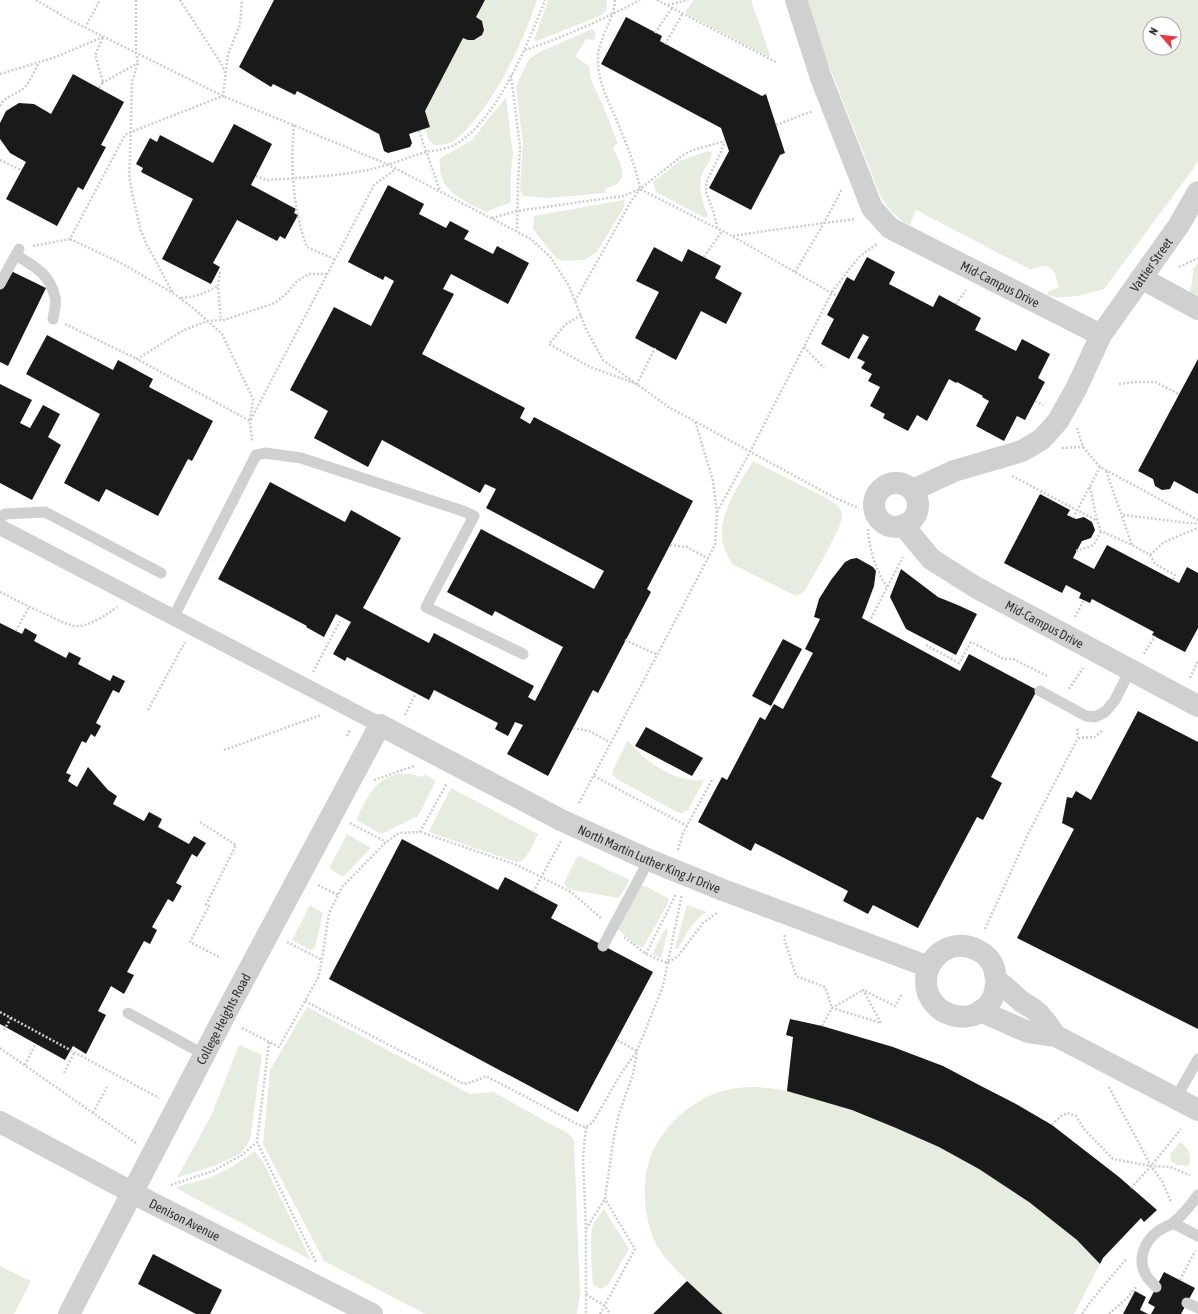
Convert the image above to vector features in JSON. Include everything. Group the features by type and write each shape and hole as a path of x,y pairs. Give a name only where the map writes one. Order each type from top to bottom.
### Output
{"street":[{"name":"Mid-Campus Drive","path":"796,0 821,78 872,208 890,228 1101,335"},
{"name":"Vattier Street","path":"1101,335 1179,225 1198,192"},
{"path":"1141,278 1198,309"},
{"path":"912,490 954,471 1022,451 1042,439 1058,421 1069,402 1101,335"},
{"path":"893,483 900,483 912,490 916,496 918,504 914,517 909,522 896,527 883,522 878,517 875,510 875,504 876,496 880,490 893,483"},
{"name":"Mid-Campus Drive","path":"903,525 931,559 977,588 1135,665 1198,706"},
{"path":"0,527 380,726"},
{"name":"North Martin Luther King Jr Drive","path":"380,726 561,820 650,860 716,888 929,967"},
{"name":"College Heights Road","path":"69,1314 380,726"},
{"path":"956,946 971,947 980,951 988,958 993,966 990,996 971,1015 961,1017 951,1016 934,1005 929,996 926,987 926,976 929,967 934,958 942,952 956,946"},
{"path":"990,996 1028,1032 1056,1036 1198,1110"},
{"path":"990,996 1020,1001 1038,1012 1056,1036"},
{"name":"Denison Avenue","path":"0,1122 365,1313"}],"lane":[{"path":"0,284 17,252 39,270 48,280 56,298 53,319"},
{"path":"173,618 256,455 265,453 302,458 456,508 474,516 426,607 523,654"},
{"path":"0,518 5,514 45,512 161,573"},
{"path":"1040,691 1086,716 1095,717 1105,712 1115,700 1135,665"},
{"path":"603,946 650,860"},
{"path":"128,1013 205,1055"},
{"path":"1176,1098 1198,1059"},
{"path":"1156,1287 1146,1276 1142,1264 1144,1249 1152,1237 1173,1223 1188,1210 1198,1195"},
{"path":"1173,1223 1198,1236"},
{"path":"1187,1304 1198,1308"}],"path":[{"path":"36,0 85,28 223,96 387,164 531,239 551,258 568,286 586,329 603,360 670,408 837,499 859,508"},
{"path":"85,28 100,0"},
{"path":"136,0 136,53 138,63 132,82 129,174 141,231 150,251 173,292"},
{"path":"180,0 222,65 225,73"},
{"path":"223,96 228,54 240,25 242,0"},
{"path":"256,176 266,180 357,172 427,152 448,148 457,144 479,124 500,96 525,50 545,0"},
{"path":"615,0 613,14 598,56 598,70 601,83 622,130 636,171 640,190"},
{"path":"525,50 543,44 613,14 640,0"},
{"path":"657,0 776,62"},
{"path":"668,6 688,0"},
{"path":"655,33 672,8"},
{"path":"665,44 683,13"},
{"path":"0,74 56,57 103,37"},
{"path":"103,37 95,55 103,82"},
{"path":"0,106 2,102 25,87 40,62"},
{"path":"99,88 103,82 138,63"},
{"path":"511,75 520,147 517,231"},
{"path":"70,238 125,136 131,132 223,96"},
{"path":"776,125 814,111"},
{"path":"294,125 292,146 294,178 298,213 307,247 334,259"},
{"path":"419,131 440,192"},
{"path":"575,301 630,203 640,190 683,155 693,150 725,141 706,183 706,192 714,213 717,229"},
{"path":"0,160 21,170"},
{"path":"250,421 374,185 396,169"},
{"path":"795,272 824,224 845,184"},
{"path":"492,218 518,211 623,196 640,190 732,236 837,296"},
{"path":"732,236 860,218"},
{"path":"704,258 722,231"},
{"path":"17,252 70,238 121,263 173,292 208,321 222,334 253,399 250,421 253,448"},
{"path":"717,513 832,292 850,266 860,256 883,242"},
{"path":"1179,267 1198,258"},
{"path":"220,272 218,286 221,320"},
{"path":"137,359 184,330 208,321 221,320 275,303 287,293 297,281 309,274 327,274"},
{"path":"180,298 196,296 218,286"},
{"path":"956,304 969,286"},
{"path":"580,315 565,325 549,344 590,367 637,384"},
{"path":"53,319 137,359 250,421"},
{"path":"804,347 824,368"},
{"path":"637,384 655,348"},
{"path":"1119,384 1155,382 1179,394"},
{"path":"576,809 716,545 717,513 713,481 695,421"},
{"path":"1075,422 1083,447 1100,467 1198,520"},
{"path":"1061,448 1083,447"},
{"path":"1073,518 1100,467"},
{"path":"1106,471 1132,545"},
{"path":"1008,473 1097,520"},
{"path":"1090,487 1097,520 1101,531 1150,555 1155,564 1175,575 1173,580"},
{"path":"1122,516 1198,524"},
{"path":"1150,555 1171,538 1198,528"},
{"path":"868,529 869,541 880,578 887,587"},
{"path":"1076,552 1094,545 1101,531"},
{"path":"670,545 687,547 709,560"},
{"path":"869,622 904,554"},
{"path":"0,592 64,623 77,626 93,621 107,614 119,605 127,594"},
{"path":"1072,623 1084,600"},
{"path":"16,631 29,607"},
{"path":"305,686 340,621"},
{"path":"148,710 193,628"},
{"path":"1135,665 1155,636"},
{"path":"626,640 658,655"},
{"path":"926,645 960,663 971,642 1004,659 1013,659 1050,678"},
{"path":"1187,684 1198,662"},
{"path":"1063,685 1070,689"},
{"path":"405,715 416,693"},
{"path":"224,750 344,707"},
{"path":"573,728 589,731 612,743"},
{"path":"985,929 1029,832 1078,738"},
{"path":"369,782 399,770 421,764"},
{"path":"594,776 688,826"},
{"path":"677,853 684,834 713,778"},
{"path":"420,832 449,779"},
{"path":"200,822 236,845 206,905 209,906 190,942 221,958"},
{"path":"347,822 386,842"},
{"path":"240,1026 279,1047 318,978 330,913 342,887 386,842 399,833 420,832 517,865 571,892 646,954 667,963"},
{"path":"533,892 563,837"},
{"path":"317,884 338,895"},
{"path":"646,954 677,892"},
{"path":"586,1230 604,1199 619,1114 638,1051 663,986 682,894"},
{"path":"667,963 678,956 703,923 718,912"},
{"path":"785,933 784,938 796,976 825,987 832,1008"},
{"path":"286,942 322,960"},
{"path":"832,1008 881,1023 863,990"},
{"path":"822,1026 832,1008 863,990"},
{"path":"863,990 895,1006 902,994"},
{"path":"305,1001 464,1084 486,1076 581,1126 586,1127"},
{"path":"0,1012 163,1100"},
{"path":"4,1030 11,1018"},
{"path":"617,1040 638,1051"},
{"path":"269,1042 257,1142 318,1266"},
{"path":"25,1065 35,1046"},
{"path":"0,1048 138,1145"},
{"path":"586,1314 586,1230 583,1158 586,1127 593,1122 620,1075 638,1051"},
{"path":"64,1073 74,1053"},
{"path":"93,1113 107,1087"},
{"path":"1108,1087 1151,1166 1162,1181 1171,1202"},
{"path":"1052,1125 1061,1116 1067,1113 1076,1116 1085,1130 1112,1159 1151,1166 1170,1167 1190,1175"},
{"path":"1131,1188 1182,1129"},
{"path":"171,1185 213,1171 242,1155 257,1142"},
{"path":"600,1314 635,1249 604,1199"},
{"path":"1180,1280 1195,1251"},
{"path":"1082,1314 1091,1300 1127,1258"},
{"path":"1109,1314 1128,1297 1137,1286"},
{"path":"586,1294 605,1306 610,1314"}],"shaded area":[{"path":"485,0 537,0 518,49 493,95 457,139 450,143 434,145 428,139 426,129 430,127 425,111 463,38 469,40 475,39 483,34 484,25 476,17"},
{"path":"548,0 607,0 607,9 600,16 537,41 534,40"},
{"path":"694,0 751,0 770,55 769,57 687,14 685,12"},
{"path":"803,0 1198,0 1198,161 1104,289 1083,295 1068,297 1053,297 1047,295 1048,292 1059,287 1055,273 1047,266 1029,269 916,210 910,225 892,212 880,195"},
{"path":"592,29 596,34 594,40 586,39 575,57 589,66 591,80 618,144 613,148 623,171 621,180 617,184 605,189 606,193 548,198 523,196 520,189 523,144 516,87 529,59 540,52"},
{"path":"506,97 513,154 511,171 511,202 486,212 460,198 447,187 440,170 440,158 471,141"},
{"path":"708,151 712,153 702,174 700,183 702,200 708,214 705,218 656,192 653,182 680,161"},
{"path":"624,200 624,207 597,252 584,260 563,261 556,258 533,229 534,216"},
{"path":"1197,264 1198,299 1188,295 1192,283 1193,269"},
{"path":"753,461 832,501 841,511 841,522 826,553 805,591 796,596 732,564 723,544 723,523 726,512 730,501"},
{"path":"628,740 642,756 672,775 694,780 704,780 688,810 681,813 675,811 617,779 612,774"},
{"path":"397,774 411,774 423,777 424,774 436,781 418,816 381,834 356,820 373,788 389,777"},
{"path":"451,788 538,834 526,856 520,861 516,862 431,833 429,831"},
{"path":"347,834 371,848 343,877 329,868"},
{"path":"579,856 630,880 619,898 572,890 566,887 564,883"},
{"path":"639,885 647,887 668,898 669,901 643,948 633,943 617,928"},
{"path":"310,905 323,913 315,948 310,950 292,940"},
{"path":"687,905 707,912 693,924 678,949 675,948"},
{"path":"667,928 668,931 661,958 652,954"},
{"path":"307,1007 470,1094 493,1092 569,1134 574,1141 580,1294 577,1314 425,1314 324,1261 263,1144 270,1070"},
{"path":"790,1019 822,1026 893,1047 943,1066 1016,1104 1052,1125 1119,1177 1157,1210 1144,1222 1141,1219 1103,1258 1074,1314 653,1314 687,1281 670,1264 656,1244 646,1212 645,1179 650,1158 655,1146 671,1124 691,1106 715,1094 734,1088 750,1087 787,1091 793,1037 786,1035"},
{"path":"239,1045 262,1055 250,1140 241,1153 217,1165 177,1178 212,1114"},
{"path":"1180,1142 1189,1152 1189,1166 1177,1165 1171,1161 1170,1155"},
{"path":"255,1151 263,1162 311,1260 176,1187 209,1178 232,1167"},
{"path":"604,1209 629,1249 608,1285 601,1289 593,1285 591,1236 593,1225"},
{"path":"0,1266 31,1281 14,1314 0,1314"}],"building":[{"path":"274,0 485,0 476,17 482,21 484,30 482,35 474,40 463,38 425,111 430,127 409,134 412,143 410,147 388,153 384,151 379,134 297,91 295,95 273,84 271,87 239,67"},
{"path":"626,17 662,36 660,41 762,96 766,94 785,153 780,155 751,210 709,188 729,151 721,128 601,64"},
{"path":"73,74 124,102 101,145 106,147 83,190 78,187 57,226 6,199 26,162 10,153 0,139 0,123 6,111 19,103 34,104 51,114"},
{"path":"234,124 272,144 251,185 296,209 294,213 298,215 285,239 280,236 277,241 237,220 213,263 220,267 211,284 162,259 193,199 141,172 143,168 136,164 150,138 157,142 160,135 213,163"},
{"path":"388,185 424,204 419,214 446,228 450,221 469,231 464,239 493,254 497,246 529,263 508,304 451,274 443,289 454,294 422,354 525,408 520,418 530,424 534,417 693,501 647,589 651,592 598,693 593,690 548,776 507,754 523,725 515,722 508,736 495,729 498,723 434,690 429,700 347,657 345,661 333,654 351,622 336,614 324,637 306,627 307,626 218,579 270,482 345,522 351,510 401,538 363,608 429,643 434,633 534,686 528,697 535,701 563,647 495,611 492,616 447,592 481,529 594,589 604,571 486,508 496,489 485,484 480,493 382,440 368,467 314,438 328,411 290,390 334,307 371,326 394,281 385,276 383,280 348,262"},
{"path":"654,247 682,262 688,249 721,266 715,278 742,293 726,324 701,311 676,360 635,338 659,292 636,281"},
{"path":"867,257 895,272 889,284 933,307 939,295 981,318 975,330 1016,351 1022,339 1050,354 1038,378 1045,382 1025,420 1017,416 1004,441 976,426 989,401 982,397 983,396 949,379 927,421 917,415 908,431 883,418 885,414 870,406 880,387 868,381 872,374 861,368 865,362 857,358 869,337 863,334 849,359 821,344 834,319 827,315 847,277 854,281"},
{"path":"9,270 46,288 8,366 0,362 0,288"},
{"path":"47,335 113,370 118,360 153,379 149,387 213,421 192,461 188,459 158,516 106,489 99,502 64,483 100,414 26,374"},
{"path":"1198,359 1198,494 1174,481 1170,489 1162,490 1155,486 1153,479 1138,471"},
{"path":"0,384 32,400 20,423 30,428 43,405 60,414 48,437 61,445 32,500 0,483"},
{"path":"1040,494 1070,510 1067,515 1076,519 1084,517 1092,522 1095,530 1091,538 1082,541 1073,558 1094,569 1107,545 1179,583 1187,567 1198,573 1198,628 1185,652 1152,635 1154,632 1092,599 1090,603 1079,598 1081,593 1066,585 1062,593 1004,563"},
{"path":"857,558 873,567 876,571 874,586 862,618 960,671 969,654 1037,690 991,777 1002,783 983,820 977,817 918,928 873,905 868,914 843,901 848,891 755,843 751,851 698,822 722,777 727,780 760,717 765,720 774,704 783,709 813,653 805,649 820,619 814,617 819,599 845,562"},
{"path":"901,569 938,597 977,614 956,655 906,629 890,597"},
{"path":"0,623 22,634 25,628 37,635 34,641 66,658 69,652 81,658 78,664 110,681 113,675 125,681 119,693 113,690 96,723 101,726 95,737 91,734 86,743 82,741 66,773 71,775 68,781 77,787 88,767 108,790 117,796 113,804 144,821 149,812 162,819 158,827 189,844 194,836 206,843 197,857 192,854 176,883 182,886 173,902 168,899 152,927 157,930 150,944 144,941 127,972 134,975 124,994 111,986 98,1011 106,1015 86,1054 73,1046 65,1060 0,1024"},
{"path":"783,639 802,649 771,706 752,696"},
{"path":"1138,711 1198,742 1198,1029 1017,938 1074,829 1062,823 1067,797 1072,798 1076,791 1091,800"},
{"path":"646,727 703,758 692,776 635,746"},
{"path":"402,839 498,890 505,877 558,905 551,918 653,972 578,1112 329,979"},
{"path":"790,1019 822,1026 893,1047 943,1066 1016,1104 1052,1125 1119,1177 1157,1210 1144,1222 1141,1218 1103,1258 1100,1264 1077,1240 1029,1202 979,1169 939,1147 852,1110 787,1091 793,1037 786,1035"},
{"path":"153,1254 222,1290 210,1314 196,1314 138,1284"},
{"path":"1164,1272 1195,1288 1181,1314 1151,1314 1155,1307 1148,1303"},
{"path":"687,1281 715,1307 723,1314 653,1314"},
{"path":"1135,1291 1146,1297 1140,1310 1148,1314 1123,1314"}]}
